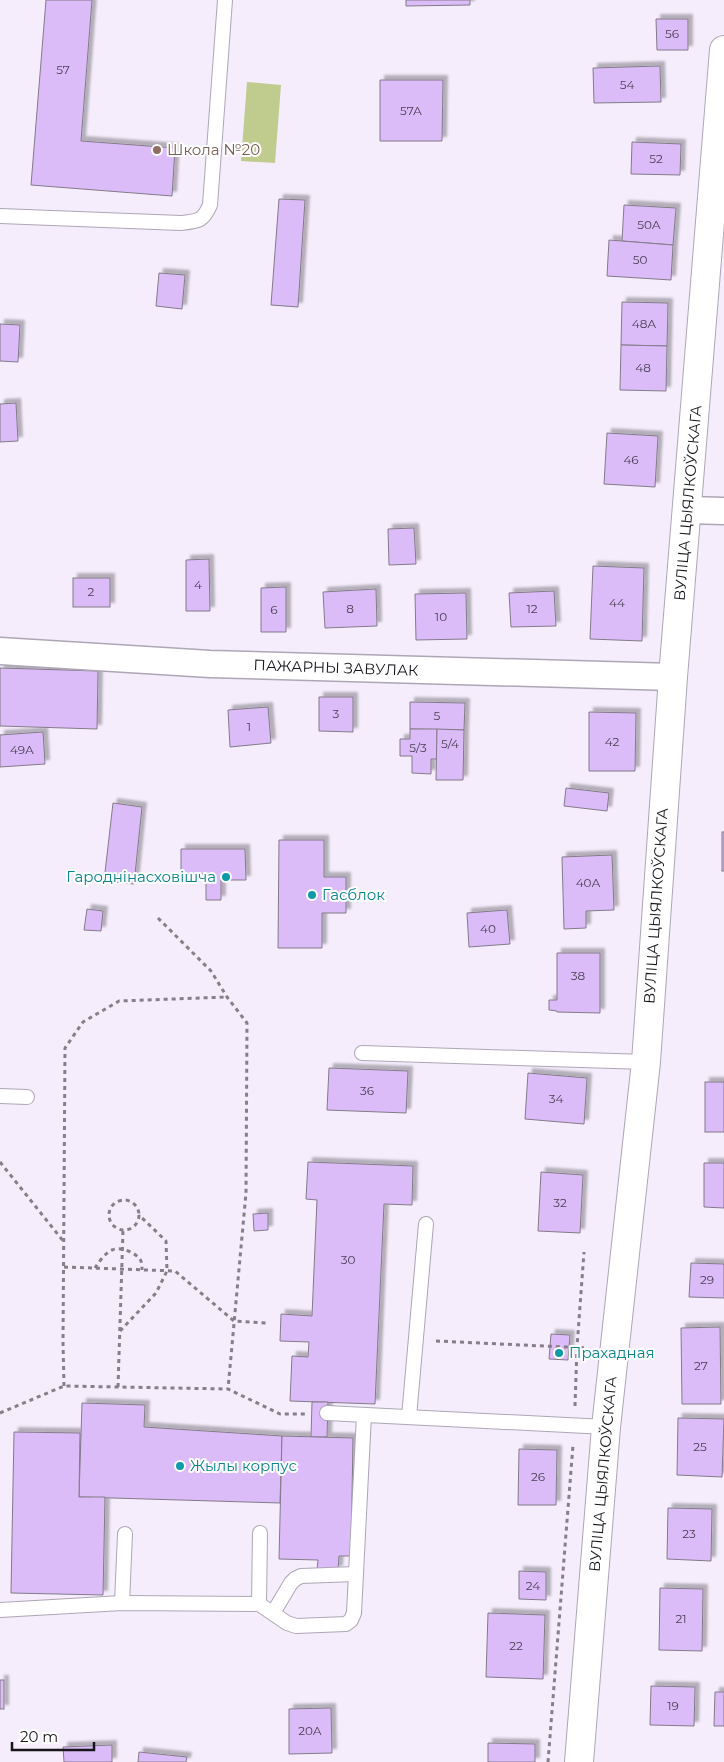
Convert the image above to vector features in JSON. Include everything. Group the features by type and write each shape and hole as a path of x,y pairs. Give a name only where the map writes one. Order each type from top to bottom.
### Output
{"street":[{"name":"ВУЛІЦА ЦЫЯЛКОЎСКАГА","path":"579,1762 606,1427 646,1062 672,677 724,50"},
{"path":"687,510 724,511"},
{"name":"ПАЖАРНЫ ЗАВУЛАК","path":"0,652 210,664 672,677"}],"lane":[{"path":"0,216 181,223 195,222 205,216 210,205 225,0"},
{"path":"362,1053 646,1062"},
{"path":"0,1096 27,1097"},
{"path":"410,1417 426,1224"},
{"path":"327,1413 606,1427"},
{"path":"0,1610 122,1603 260,1604 287,1623 296,1626 346,1624 351,1620 354,1613 364,1415"},
{"path":"260,1533 260,1604"},
{"path":"122,1603 125,1534"},
{"path":"273,1613 295,1579 301,1576 356,1574"}],"path":[{"path":"158,918 211,971 247,1024 246,1193 228,1389"},
{"path":"64,1386 62,1343 65,1048 82,1022 119,1001 227,997"},
{"path":"0,1162 64,1243"},
{"path":"119,1331 156,1293 167,1271 166,1241 140,1215 136,1206 128,1201 118,1202 114,1204 110,1212 111,1222 118,1229 123,1230 133,1228 140,1215"},
{"path":"118,1387 123,1230"},
{"path":"95,1268 100,1260 113,1250 122,1248 141,1261 142,1270"},
{"path":"548,1762 575,1426 577,1347 584,1252"},
{"path":"64,1267 175,1271 234,1321 266,1323"},
{"path":"416,1340 615,1349"},
{"path":"0,1413 64,1386 228,1389 280,1414 327,1413"}],"green space":[{"path":"247,82 281,85 275,163 241,161"}],"building":[{"path":"46,0 92,0 81,141 175,148 172,196 31,185"},
{"path":"406,0 470,0 470,5 406,6"},
{"path":"656,19 688,19 688,50 657,50"},
{"path":"660,66 661,102 594,103 593,68"},
{"path":"380,80 443,80 442,141 380,141"},
{"path":"632,142 681,144 680,175 631,174"},
{"path":"279,199 305,200 298,307 271,305"},
{"path":"624,205 676,208 673,245 622,241"},
{"path":"609,240 673,245 671,280 607,276"},
{"path":"159,273 185,275 182,309 156,306"},
{"path":"622,302 668,303 667,346 621,345"},
{"path":"0,324 20,325 18,362 0,361"},
{"path":"621,345 667,346 666,391 620,390"},
{"path":"16,403 18,441 0,442 0,404"},
{"path":"607,433 658,436 655,487 604,484"},
{"path":"414,528 416,564 389,565 388,529"},
{"path":"209,559 210,611 186,611 186,560"},
{"path":"593,566 644,568 642,641 590,639"},
{"path":"73,578 110,578 110,607 73,607"},
{"path":"286,587 286,632 261,632 261,588"},
{"path":"376,589 377,626 325,628 323,592"},
{"path":"554,591 556,626 511,627 509,593"},
{"path":"466,593 467,639 416,640 415,594"},
{"path":"0,668 98,671 97,729 0,726"},
{"path":"319,697 353,697 353,732 319,731"},
{"path":"410,702 465,703 464,730 410,729"},
{"path":"268,707 271,743 230,747 228,710"},
{"path":"589,712 636,713 635,771 589,771"},
{"path":"410,729 437,729 437,759 431,759 431,774 412,773 412,756 400,756 400,739 410,739"},
{"path":"437,729 464,730 463,780 436,780"},
{"path":"43,732 45,764 0,767 0,735"},
{"path":"566,788 609,793 607,811 564,806"},
{"path":"113,803 142,807 134,884 104,881"},
{"path":"722,832 724,832 724,871 722,871"},
{"name":"Гасблок","path":"279,840 324,840 324,877 346,877 346,913 322,913 322,948 278,948"},
{"name":"Гароднінасховішча","path":"181,849 245,849 246,880 221,880 221,900 206,900 206,874 181,874"},
{"path":"612,855 614,910 586,911 586,928 564,929 562,857"},
{"path":"87,909 103,911 101,931 84,930"},
{"path":"507,910 510,944 469,947 467,913"},
{"path":"557,953 600,953 600,1013 557,1012 549,1010 549,1000 557,1000"},
{"path":"329,1068 408,1071 406,1113 327,1110"},
{"path":"528,1073 587,1078 584,1124 525,1119"},
{"path":"705,1082 724,1082 724,1132 705,1132"},
{"path":"308,1162 413,1166 412,1205 384,1204 375,1404 290,1401 292,1356 308,1357 309,1342 280,1341 281,1314 312,1316 317,1200 306,1199"},
{"path":"704,1163 724,1163 724,1208 704,1207"},
{"path":"541,1172 583,1175 580,1233 538,1231"},
{"path":"268,1213 268,1230 254,1231 253,1214"},
{"path":"691,1263 724,1264 724,1298 689,1297"},
{"path":"720,1327 721,1404 682,1404 681,1328"},
{"name":"Прахадная","path":"551,1334 570,1335 568,1360 549,1359"},
{"path":"312,1402 328,1402 327,1437 311,1437"},
{"name":"Жылы корпус","path":"82,1403 145,1405 144,1427 282,1436 280,1503 79,1497"},
{"path":"678,1418 724,1419 722,1477 677,1475"},
{"path":"14,1432 80,1433 79,1497 105,1497 103,1595 11,1593"},
{"path":"282,1436 353,1438 351,1556 339,1556 338,1570 317,1570 318,1560 279,1559"},
{"path":"519,1449 557,1450 556,1505 518,1505"},
{"path":"668,1508 712,1509 711,1561 667,1559"},
{"path":"519,1571 546,1572 546,1600 519,1599"},
{"path":"660,1588 703,1589 702,1651 659,1650"},
{"path":"488,1613 545,1615 543,1679 486,1677"},
{"path":"0,1680 4,1680 4,1709 0,1709"},
{"path":"651,1686 695,1687 694,1726 650,1725"},
{"path":"715,1692 724,1692 724,1726 714,1726"},
{"path":"331,1708 332,1753 289,1754 289,1709"},
{"path":"488,1743 535,1744 535,1762 488,1762"},
{"path":"112,1745 112,1762 64,1762 63,1747"},
{"path":"139,1752 187,1757 186,1762 138,1762"}],"place":[{"name":"Школа №20","path":"157,150"},
{"name":"Гароднінасховішча","path":"226,877"},
{"name":"Гасблок","path":"312,895"},
{"name":"Прахадная","path":"559,1353"},
{"name":"Жылы корпус","path":"180,1466"}]}
